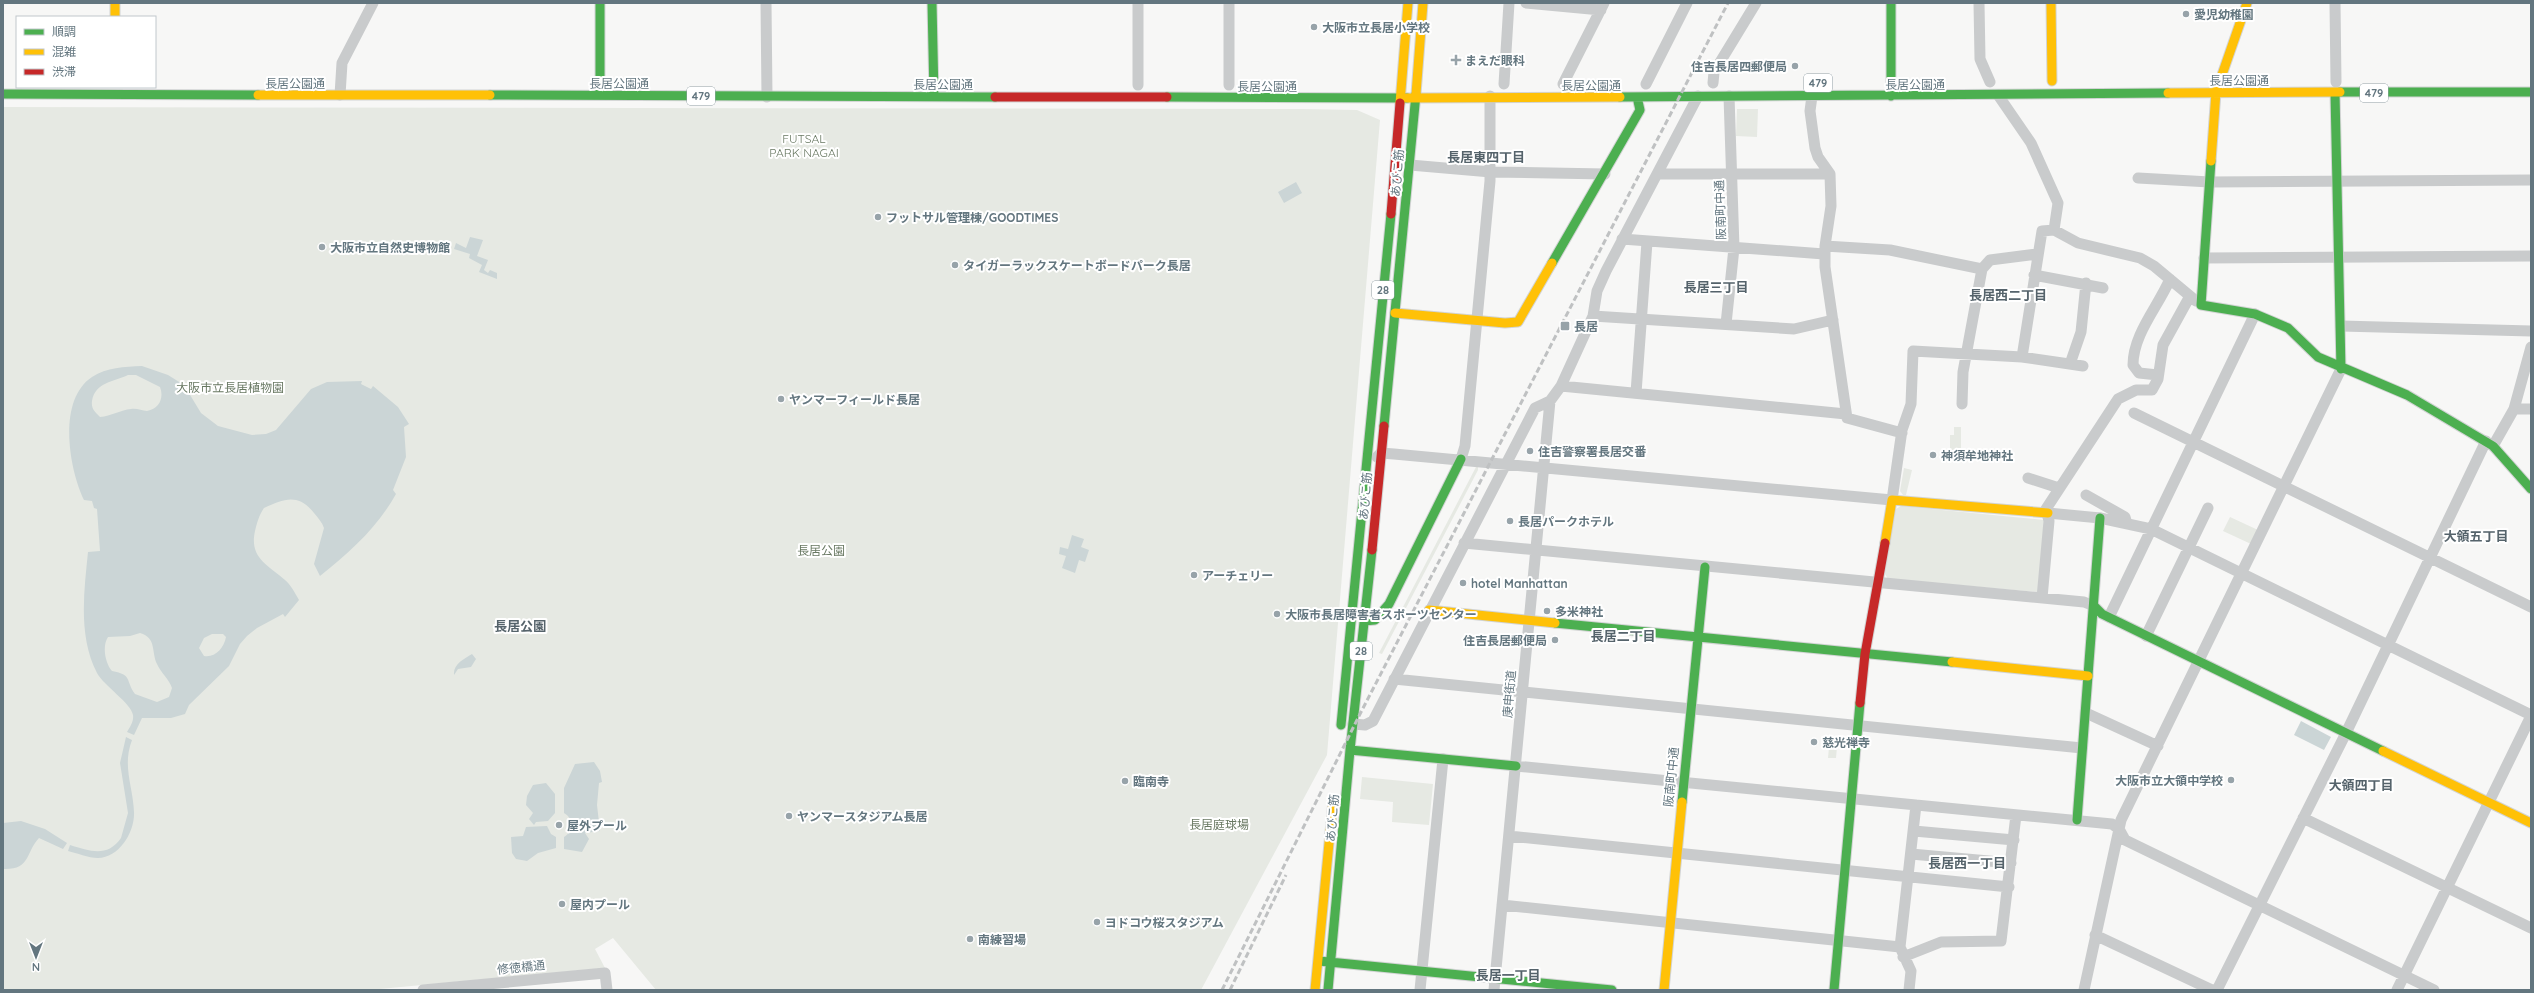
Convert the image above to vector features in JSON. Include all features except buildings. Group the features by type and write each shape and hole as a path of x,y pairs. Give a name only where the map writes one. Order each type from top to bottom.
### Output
{"main road":[{"path":"115,3 115,16"},
{"path":"600,3 604,84 600,95"},
{"path":"932,3 934,96"},
{"name":"あびこ筋","path":"1340,732 1400,98 1398,85 1408,3"},
{"name":"あびこ筋","path":"1328,990 1350,750 1410,165 1423,3"},
{"path":"1891,3 1887,83 1891,96"},
{"path":"2051,3 2052,81"},
{"path":"2246,3 2216,92 2201,305 2255,314 2288,328 2318,357 2341,369 2407,395 2490,444 2531,489"},
{"path":"1976,82 1994,82"},
{"name":"長居公園通","path":"2208,82 2234,82"},
{"path":"754,83 770,83"},
{"name":"長居公園通","path":"1887,83 1902,83"},
{"name":"長居公園通","path":"589,84 604,84"},
{"path":"1398,85 1429,84"},
{"name":"長居公園通","path":"1634,84 1661,84"},
{"name":"長居公園通","path":"921,85 944,85"},
{"path":"2336,85 2337,257 2341,326 2341,369"},
{"name":"長居公園通","path":"3,94 115,90 340,95 1400,98 1490,96 1891,96 2216,92 2336,85 2531,92"},
{"path":"1395,313 1512,324 1521,320 1586,201 1605,174 1640,110 1637,97"},
{"path":"1364,621 1375,620 1389,604 1461,459"},
{"path":"1834,990 1865,654 1892,500 2048,513"},
{"path":"2077,820 2100,518"},
{"name":"阪南町中通","path":"1664,990 1704,567"},
{"path":"2094,606 2109,617 2146,636 2531,823"},
{"path":"1429,610 1529,622 2088,676"},
{"path":"1350,750 1516,766"},
{"name":"あびこ筋","path":"1315,990 1334,794"},
{"path":"1318,961 1422,970 1612,990"}],"street":[{"path":"340,95 342,63 348,48 373,3"},
{"path":"766,3 770,83 766,97"},
{"path":"1138,3 1138,85"},
{"path":"1229,3 1229,85"},
{"path":"1504,84 1509,3"},
{"path":"1526,3 1602,7 1563,84"},
{"path":"1646,84 1687,3"},
{"path":"1713,83 1714,72 1756,3"},
{"path":"1979,3 1980,59 1994,82"},
{"path":"2335,3 2336,85"},
{"path":"1998,95 2031,143 2058,203 2054,230"},
{"path":"1461,459 1465,446 1491,172 1490,96"},
{"path":"1353,724 1365,724 1373,721 1429,610 1535,408 1550,401 1561,386 1593,316 1597,291 1622,239 1698,96"},
{"name":"阪南町中通","path":"1726,324 1734,248 1729,96"},
{"path":"1812,96 1812,106 1810,111 1815,148 1818,157 1830,174 1832,206 1825,250 1847,418 1902,434"},
{"path":"1410,165 1491,172 1605,174"},
{"path":"1657,174 1830,174"},
{"path":"2138,178 2210,182 2531,180"},
{"path":"2022,357 2037,254 2042,231 2054,230 2078,243 2140,258 2154,266 2201,305"},
{"path":"1622,239 1734,248 1890,250 1982,268"},
{"path":"1636,393 1647,242"},
{"path":"1962,404 1964,372 1982,268 1990,260 2037,254"},
{"path":"2204,258 2531,256"},
{"path":"2034,275 2086,283 2103,288"},
{"path":"2158,375 2140,373 2133,365 2133,354 2140,336 2160,301 2170,279"},
{"path":"2070,364 2081,332 2086,283"},
{"path":"2042,598 2048,513 2046,508 2118,399 2136,390 2152,390 2158,375 2163,345 2190,296"},
{"path":"2109,617 2255,314"},
{"path":"1593,316 1794,329 1833,320"},
{"path":"2341,326 2531,331"},
{"path":"2217,990 2346,733 2429,557 2490,444 2514,409 2531,347"},
{"path":"1366,467 1381,453 1461,459 1892,500 1902,434 1911,404 1913,351 2022,357 2083,366"},
{"path":"2084,990 2121,820 2200,662 2341,369"},
{"path":"1561,386 1846,414"},
{"name":"庚申街道","path":"1494,990 1550,401"},
{"path":"2514,409 2531,409"},
{"path":"2134,413 2531,607"},
{"path":"2028,478 2059,488"},
{"path":"2086,495 2125,517 2128,524"},
{"path":"2146,636 2208,508"},
{"path":"2048,513 2100,518 2151,529 2531,716 2397,990"},
{"path":"1464,543 1535,551 2084,602 2094,606"},
{"path":"1394,679 1691,710 2082,748"},
{"path":"2086,713 2158,746"},
{"path":"1420,990 1443,759"},
{"path":"1516,766 2112,824 2119,829 2125,840 2434,990"},
{"path":"1909,990 1911,971 1901,952 1916,805"},
{"path":"1502,905 1671,924 1838,940 1901,952 1941,942 2001,941 2012,863 2016,814"},
{"path":"2303,818 2531,928"},
{"path":"1914,831 2014,840"},
{"path":"1509,836 2009,887"},
{"path":"1911,854 2012,863"},
{"path":"2095,935 2212,990"},
{"name":"修徳橋通","path":"422,990 460,988 605,973 607,990"}],"green space":[{"name":"長居公園","path":"3,107 1302,109 1357,110 1380,120 1327,755 1201,990 656,990 613,938 595,949 605,968 369,990 3,990"},
{"path":"1737,109 1758,109 1757,137 1736,136"},
{"path":"1954,427 1961,427 1961,450 1950,450 1950,435 1954,435"},
{"path":"1476,467 1478,467 1478,470 1382,654 1379,653"},
{"path":"1904,468 1912,470 1906,495 1903,495 1900,491"},
{"path":"1901,506 2044,520 2039,590 2037,592 1888,579 1885,574 1896,509"},
{"path":"2230,517 2258,530 2251,544 2223,531"},
{"path":"1830,736 1838,736 1836,758 1828,758"},
{"path":"1362,777 1433,784 1429,825 1392,822 1393,802 1360,799"}],"shaded area":[{"path":"1296,182 1302,193 1284,203 1278,192"},
{"path":"470,237 483,240 477,256 488,260 484,270 488,273 490,270 497,273 497,279 479,272 482,265 469,258 470,254 454,249 456,243 466,248"},
{"path":"142,366 168,375 184,385 201,413 218,426 252,435 266,434 276,430 311,389 327,382 362,381 361,384 371,389 373,386 398,407 409,424 404,427 406,457 393,490 396,494 389,506 372,529 342,558 320,576 314,564 324,528 314,513 308,507 296,500 284,500 264,508 259,516 255,531 254,540 257,554 266,565 287,582 299,600 285,617 283,614 257,628 247,636 240,644 229,666 189,705 185,714 171,718 142,718 134,735 127,732 133,719 131,710 128,705 100,678 91,659 87,644 84,614 85,583 88,552 100,551 97,509 94,508 92,501 84,500 79,487 74,471 69,436 70,418 74,402 81,388 92,377 104,371 116,368","holes":["128,375 136,375 160,387 160,402 151,410 131,409 100,417 92,406 92,401 97,390 101,386","140,633 149,638 153,646 157,664 172,688 169,697 157,702 135,694 126,676 112,671 110,668 105,654 105,645 108,637 130,636","212,634 223,634 226,637 225,641 215,654 204,656 199,648 204,638"]},
{"path":"1072,535 1084,539 1081,547 1089,550 1085,562 1079,560 1075,573 1062,568 1066,556 1059,554 1060,547 1068,549"},
{"path":"472,654 476,659 471,667 458,669 454,675 457,665"},
{"path":"2301,721 2331,737 2324,750 2294,735"},
{"path":"126,737 132,740 129,749 128,767 134,820 129,835 119,849 106,857 90,857 68,851 70,845 91,851 104,851 116,844 121,838 128,813 120,763"},
{"path":"594,762 600,771 602,782 599,783 597,805 600,831 585,833 589,839 582,852 564,849 564,837 570,831 572,825 570,818 564,813 564,788 575,764"},
{"path":"546,783 555,794 555,813 548,821 536,822 534,825 529,819 533,813 526,805 527,796 533,785"},
{"path":"21,821 45,829 67,843 63,849 39,838 23,864 12,869 3,869 3,823"},
{"path":"547,826 551,834 556,837 556,848 538,853 527,861 516,859 512,853 511,837 523,836 526,827"}],"railway":[{"path":"1222,990 1360,714 1728,3"},
{"path":"1230,990 1286,875"}],"traffic: fast":[{"path":"600,3 600,95"},
{"path":"932,3 934,96"},
{"path":"1891,3 1891,96"},
{"path":"2340,92 2531,92"},
{"path":"1620,97 2168,93"},
{"path":"2335,93 2341,369"},
{"path":"3,94 258,95"},
{"path":"1384,426 1416,94"},
{"path":"490,95 995,97"},
{"path":"1167,97 1407,98"},
{"path":"1552,263 1640,110 1637,97"},
{"path":"2211,161 2201,305 2255,314 2288,328 2318,357 2407,395 2493,446 2531,489"},
{"path":"1341,725 1391,214"},
{"path":"1364,621 1375,620 1389,604 1461,459"},
{"path":"2077,820 2100,518"},
{"path":"1328,990 1350,750 1372,550"},
{"path":"1682,802 1705,567"},
{"path":"2094,606 2102,614 2383,751"},
{"path":"1555,623 1952,662"},
{"path":"1834,990 1860,703"},
{"path":"1350,750 1516,766"},
{"path":"1319,961 1612,990"}],"traffic: slow":[{"path":"115,3 115,16"},
{"path":"1400,103 1408,3"},
{"path":"1416,94 1423,3"},
{"path":"2051,3 2052,81"},
{"path":"2211,161 2216,92 2247,3"},
{"path":"2168,93 2340,92"},
{"path":"258,95 490,95"},
{"path":"1407,98 1620,97"},
{"path":"1395,313 1505,323 1518,322 1552,263"},
{"path":"1885,543 1892,500 2048,513"},
{"path":"1429,610 1555,623"},
{"path":"1952,662 2088,676"},
{"path":"2383,751 2531,823"},
{"path":"1315,990 1333,801"},
{"path":"1664,990 1682,802"}],"traffic: jam":[{"path":"995,97 1167,97"},
{"path":"1391,214 1400,103"},
{"path":"1372,550 1384,426"},
{"path":"1860,703 1865,654 1885,543"}],"place":[{"name":"愛児幼稚園","path":"2186,14"},
{"name":"大阪市立長居小学校","path":"1314,27"},
{"name":"まえだ眼科","path":"1456,60"},
{"name":"住吉長居四郵便局","path":"1795,66"},
{"name":"フットサル管理棟/GOODTIMES","path":"878,217"},
{"name":"大阪市立自然史博物館","path":"322,247"},
{"name":"タイガーラックスケートボードパーク長居","path":"955,265"},
{"name":"長居","path":"1565,326"},
{"name":"ヤンマーフィールド長居","path":"781,399"},
{"name":"住吉警察署長居交番","path":"1530,451"},
{"name":"神須牟地神社","path":"1933,455"},
{"name":"長居パークホテル","path":"1510,521"},
{"name":"アーチェリー","path":"1194,575"},
{"name":"hotel Manhattan","path":"1463,583"},
{"name":"多米神社","path":"1547,611"},
{"name":"大阪市長居障害者スポーツセンター","path":"1277,614"},
{"name":"住吉長居郵便局","path":"1555,640"},
{"name":"慈光禅寺","path":"1814,742"},
{"name":"大阪市立大領中学校","path":"2231,780"},
{"name":"臨南寺","path":"1125,781"},
{"name":"ヤンマースタジアム長居","path":"789,816"},
{"name":"屋外プール","path":"559,825"},
{"name":"屋内プール","path":"562,904"},
{"name":"ヨドコウ桜スタジアム","path":"1097,922"},
{"name":"南練習場","path":"970,939"}],"district":[{"name":"長居東四丁目","path":"1486,157"},
{"name":"長居三丁目","path":"1716,287"},
{"name":"長居西二丁目","path":"2008,295"},
{"name":"大領五丁目","path":"2476,536"},
{"name":"長居公園","path":"520,626"},
{"name":"長居二丁目","path":"1623,636"},
{"name":"大領四丁目","path":"2361,785"},
{"name":"長居西一丁目","path":"1967,863"},
{"name":"長居一丁目","path":"1508,975"}],"park label":[{"name":"FUTSAL PARK NAGAI","path":"804,145"},
{"name":"大阪市立長居植物園","path":"230,387"},
{"name":"長居庭球場","path":"1219,824"}]}
